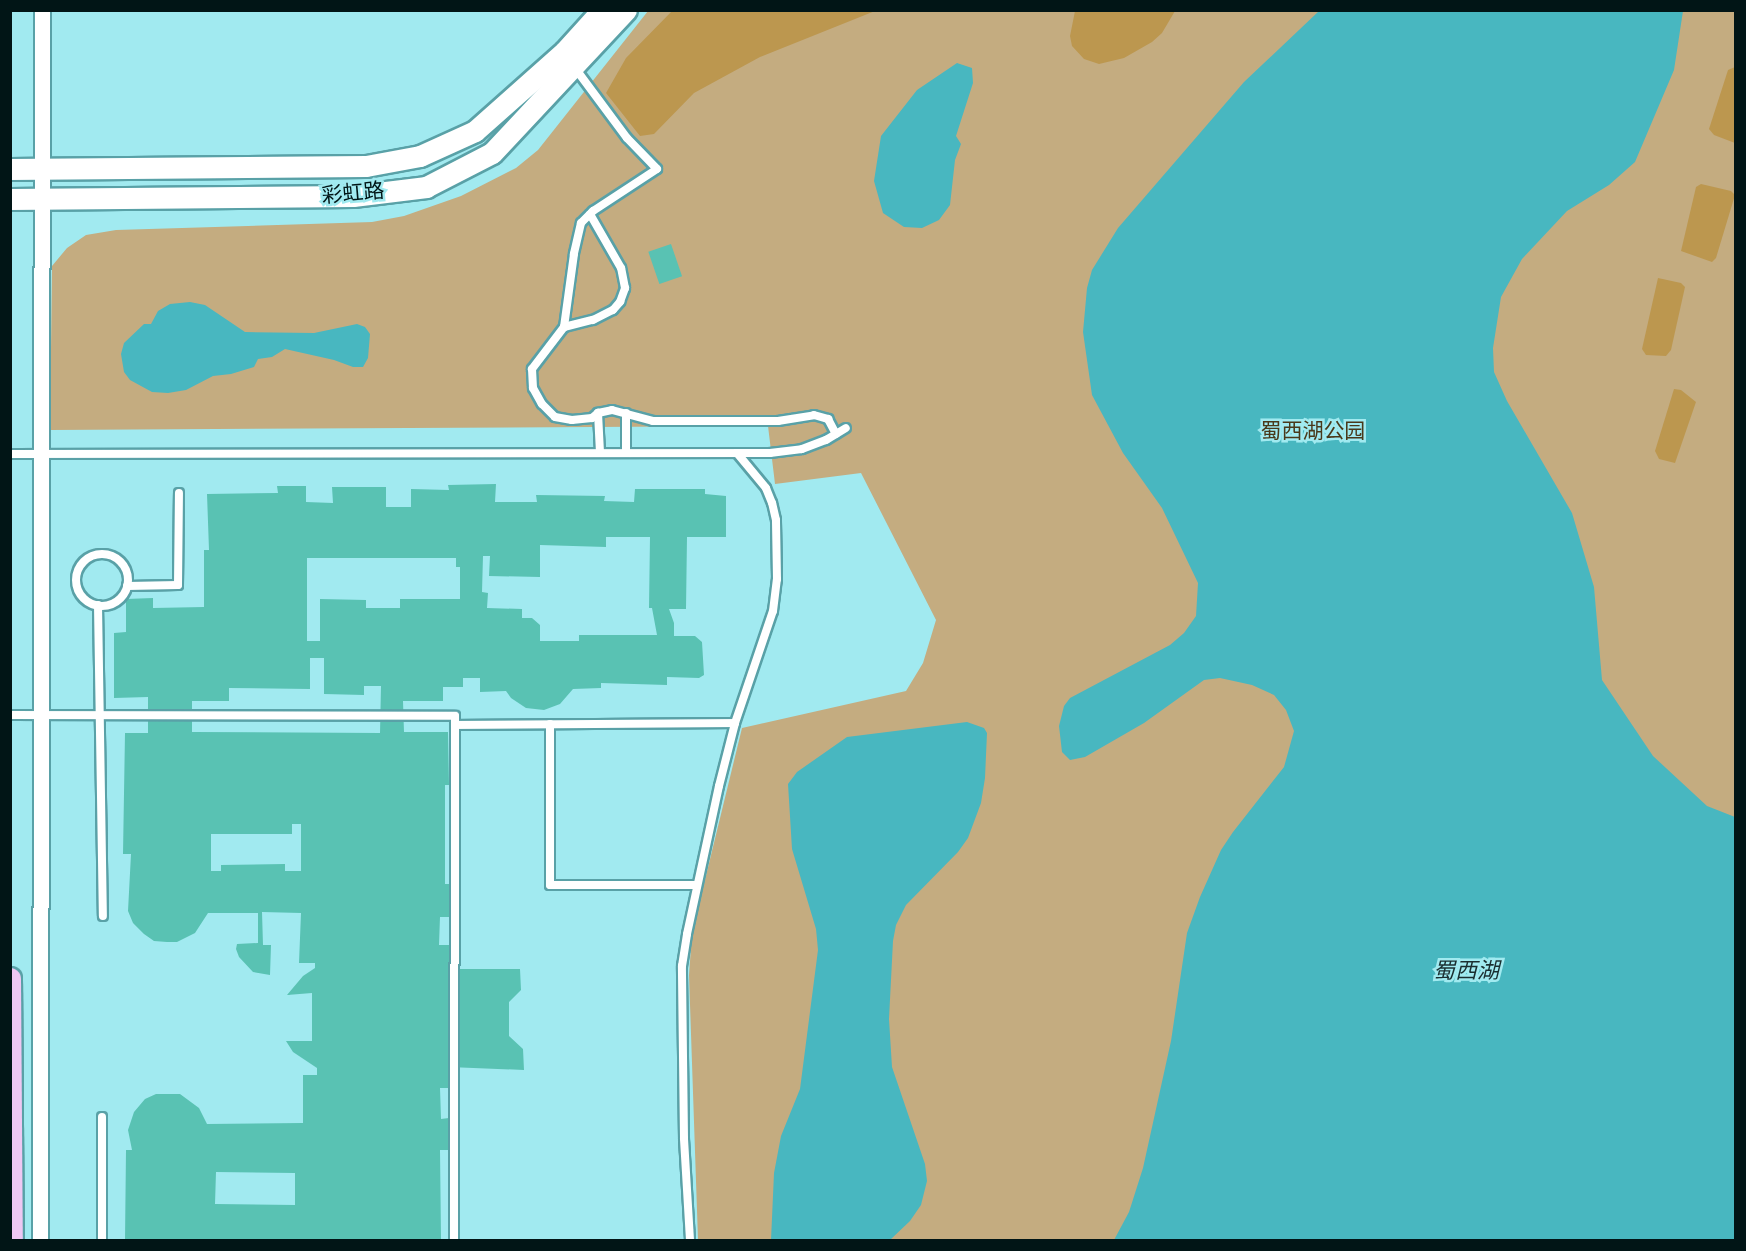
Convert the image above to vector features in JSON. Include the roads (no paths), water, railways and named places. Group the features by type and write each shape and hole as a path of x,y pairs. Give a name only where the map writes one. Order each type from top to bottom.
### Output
{"main road":[{"name":"彩虹路","path":"10,168 366,166 420,156 476,131 565,51 602,10"},
{"name":"彩虹路","path":"10,199 353,196 426,187 492,153 626,10"},
{"path":"10,979 12,1240"}],"street":[{"path":"40,1240 42,10"}],"lane":[{"path":"574,67 627,138 657,169 590,213 578,230 564,327 535,364 531,375 533,388 542,404 555,417 583,420 612,410 653,421 778,421 814,415 828,420 836,434"},
{"path":"564,327 593,320 613,310 620,302 625,288 621,268 590,213"},
{"path":"598,413 600,453"},
{"path":"626,413 626,453"},
{"path":"10,454 737,453 802,449 846,428"},
{"path":"690,1240 684,1138 682,966 697,885 735,723 773,611 777,579 776,520 772,503 766,488 737,453"},
{"path":"127,586 178,585 178,493"},
{"path":"105,554 114,557 126,569 127,586 118,600 110,604 98,605 86,600 76,584 80,566 87,559 105,554"},
{"path":"98,605 103,916"},
{"path":"10,716 454,716 454,1240"},
{"path":"454,725 735,723"},
{"path":"550,724 550,885 697,885"},
{"path":"102,1117 102,1240"}],"water":[{"name":"蜀西湖","path":"1319,11 1683,11 1674,70 1635,162 1609,185 1567,211 1522,259 1501,297 1493,348 1494,372 1507,401 1572,513 1594,587 1602,680 1653,756 1707,806 1735,817 1735,1240 1114,1240 1129,1212 1143,1168 1171,1041 1187,933 1221,850 1284,767 1294,731 1286,710 1274,695 1252,685 1220,678 1204,680 1144,723 1085,757 1070,760 1062,752 1059,726 1064,706 1070,698 1170,645 1184,633 1196,616 1198,583 1162,508 1123,453 1092,395 1083,332 1087,288 1092,270 1118,228 1244,82"},
{"path":"957,63 972,68 973,83 956,136 961,144 955,160 950,205 939,220 922,228 904,227 883,213 874,181 881,136 917,90"},
{"path":"190,302 205,305 245,332 314,333 357,324 365,327 370,334 368,358 363,367 353,367 334,360 285,349 272,357 258,359 254,367 231,374 213,376 186,390 168,393 152,392 130,380 124,372 121,354 124,343 144,324 151,324 158,311 170,304"},
{"path":"967,722 984,728 987,733 985,778 981,803 968,838 958,852 906,905 896,925 893,941 889,1019 892,1067 925,1164 927,1181 921,1205 910,1221 890,1240 771,1240 774,1173 781,1136 800,1089 818,950 816,929 792,849 788,784 797,772 847,737"}],"park label":[{"name":"蜀西湖公园","path":"1313,432"}]}
